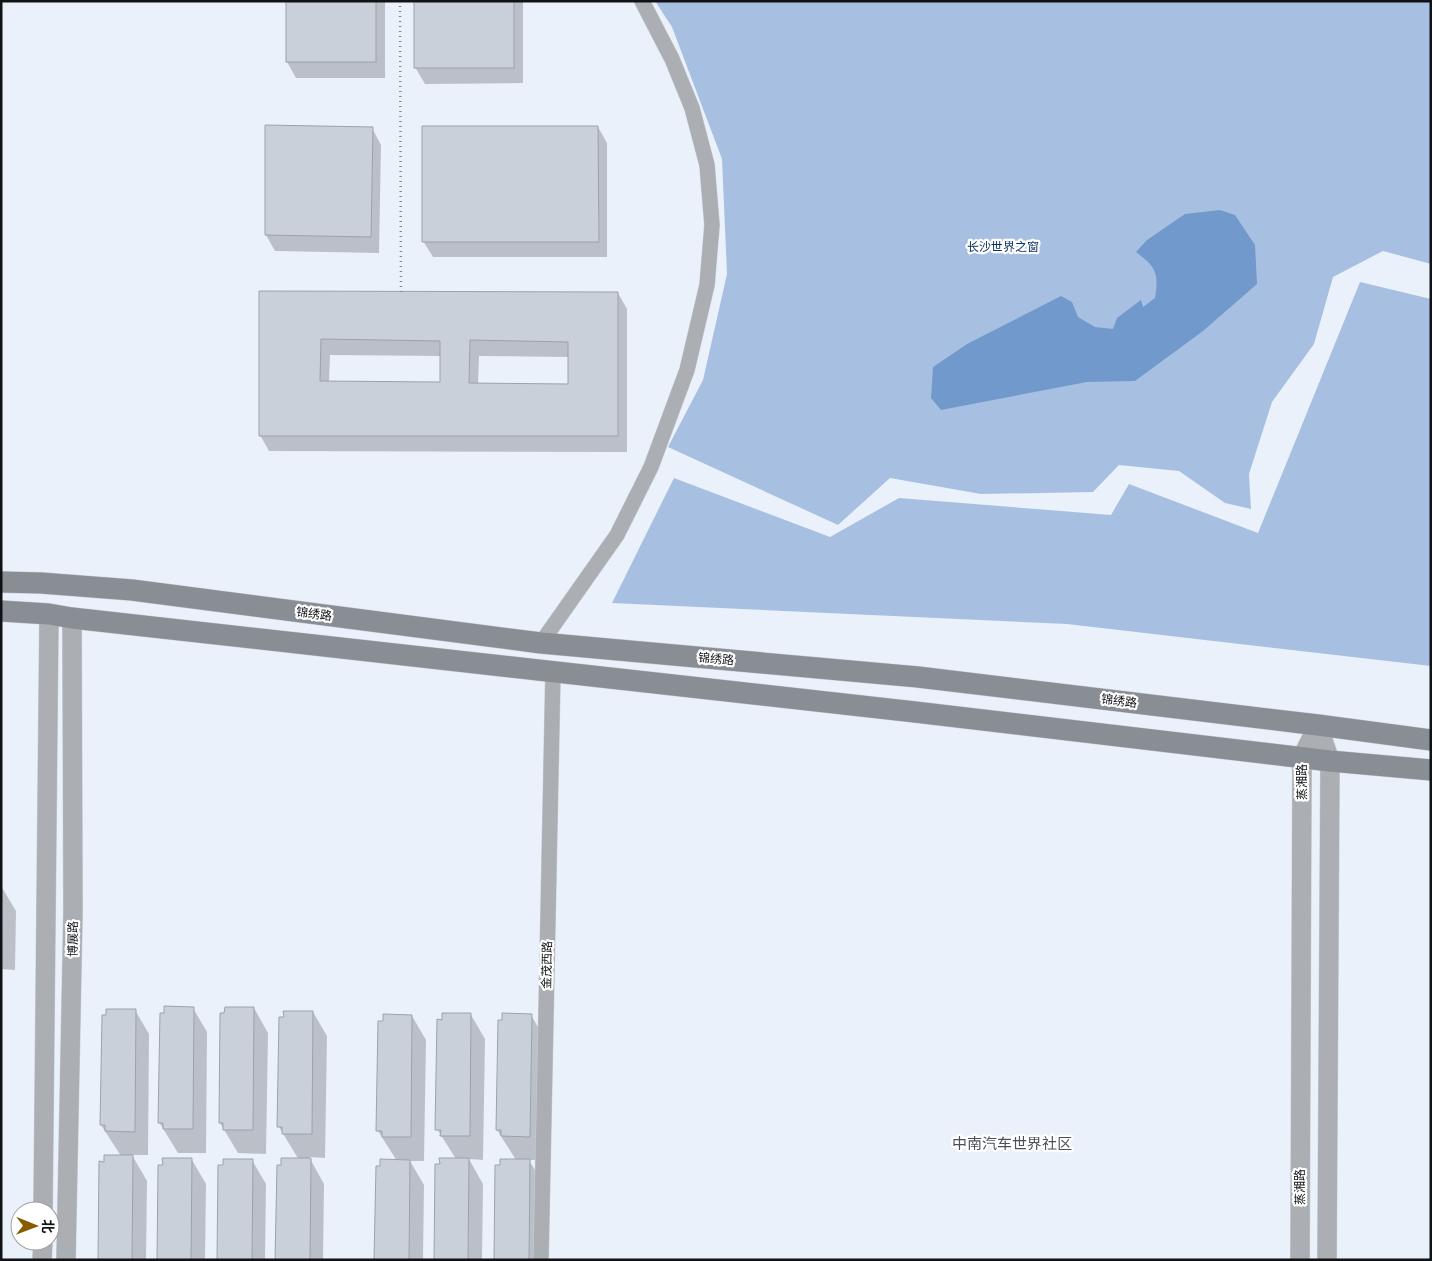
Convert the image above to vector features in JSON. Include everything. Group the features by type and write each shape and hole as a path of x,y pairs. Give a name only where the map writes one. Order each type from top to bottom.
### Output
{"main road":[{"name":"锦绣路","path":"1,582 132,590 541,643 918,677 1318,724 1431,740"},
{"path":"1,611 49,614 1330,761 1431,770"}],"street":[{"path":"541,643 617,535 651,467 687,370 707,285 712,225 707,165 692,108 672,59 642,1"},
{"path":"43,1201 49,614"},
{"name":"博展路","path":"66,1260 73,911 72,618"},
{"name":"金茂西路","path":"541,1260 553,671"},
{"path":"1318,724 1330,761 1327,1260"},
{"name":"蒸湘路","path":"1300,1260 1302,757 1318,724"}],"path":[{"path":"400,1 401,292"}],"green space":[{"name":"长沙世界之窗","path":"655,1 1431,1 1431,264 1383,251 1333,277 1314,344 1272,402 1249,474 1251,509 1225,503 1179,471 1119,465 1093,492 981,494 890,478 838,525 668,447 703,380 727,274 722,159 672,27"},
{"path":"1360,282 1431,299 1431,666 1067,624 612,603 674,478 830,537 899,498 1111,515 1129,484 1258,533"}],"shaded area":[{"path":"1220,210 1235,215 1255,245 1257,284 1203,331 1135,381 1087,382 941,410 931,398 933,367 967,344 1061,296 1072,302 1078,317 1095,327 1113,329 1117,318 1141,300 1143,307 1155,298 1157,282 1154,271 1148,262 1136,252 1147,240 1185,214"}],"building":[{"path":"286,1 376,1 376,62 286,62"},
{"path":"414,1 514,1 514,68 414,68"},
{"path":"265,125 373,127 371,237 265,235"},
{"path":"422,126 598,126 599,242 422,242"},
{"path":"259,291 618,292 618,436 259,436","holes":["321,339 440,341 440,382 320,381","470,340 568,342 568,384 469,383"]},
{"path":"164,1006 194,1007 193,1129 163,1129 163,1123 158,1123 160,1013 164,1013"},
{"path":"225,1007 254,1007 253,1130 223,1130 223,1123 219,1123 220,1013 224,1013"},
{"path":"106,1009 136,1009 135,1132 105,1131 105,1125 100,1125 102,1015 106,1015"},
{"path":"283,1011 313,1011 312,1134 282,1134 282,1127 277,1127 279,1017 284,1017"},
{"path":"442,1013 471,1013 470,1136 440,1136 441,1130 435,1130 437,1019 442,1020"},
{"path":"502,1013 532,1014 530,1137 501,1136 501,1130 496,1130 498,1020 502,1020"},
{"path":"383,1014 412,1015 411,1137 382,1137 382,1131 376,1131 378,1021 383,1021"},
{"path":"104,1155 133,1155 132,1260 98,1260 99,1161 104,1162"},
{"path":"162,1158 192,1158 191,1260 157,1260 158,1165 163,1165"},
{"path":"281,1158 311,1158 310,1260 275,1260 277,1165 281,1165"},
{"path":"439,1158 469,1158 468,1260 434,1260 435,1164 440,1164"},
{"path":"223,1159 253,1159 252,1260 217,1260 218,1165 223,1165"},
{"path":"380,1159 410,1160 409,1260 374,1260 376,1166 380,1166"},
{"path":"500,1159 530,1159 529,1260 494,1260 495,1165 500,1165"}],"district":[{"name":"中南汽车世界社区","path":"1012,1143"}]}
